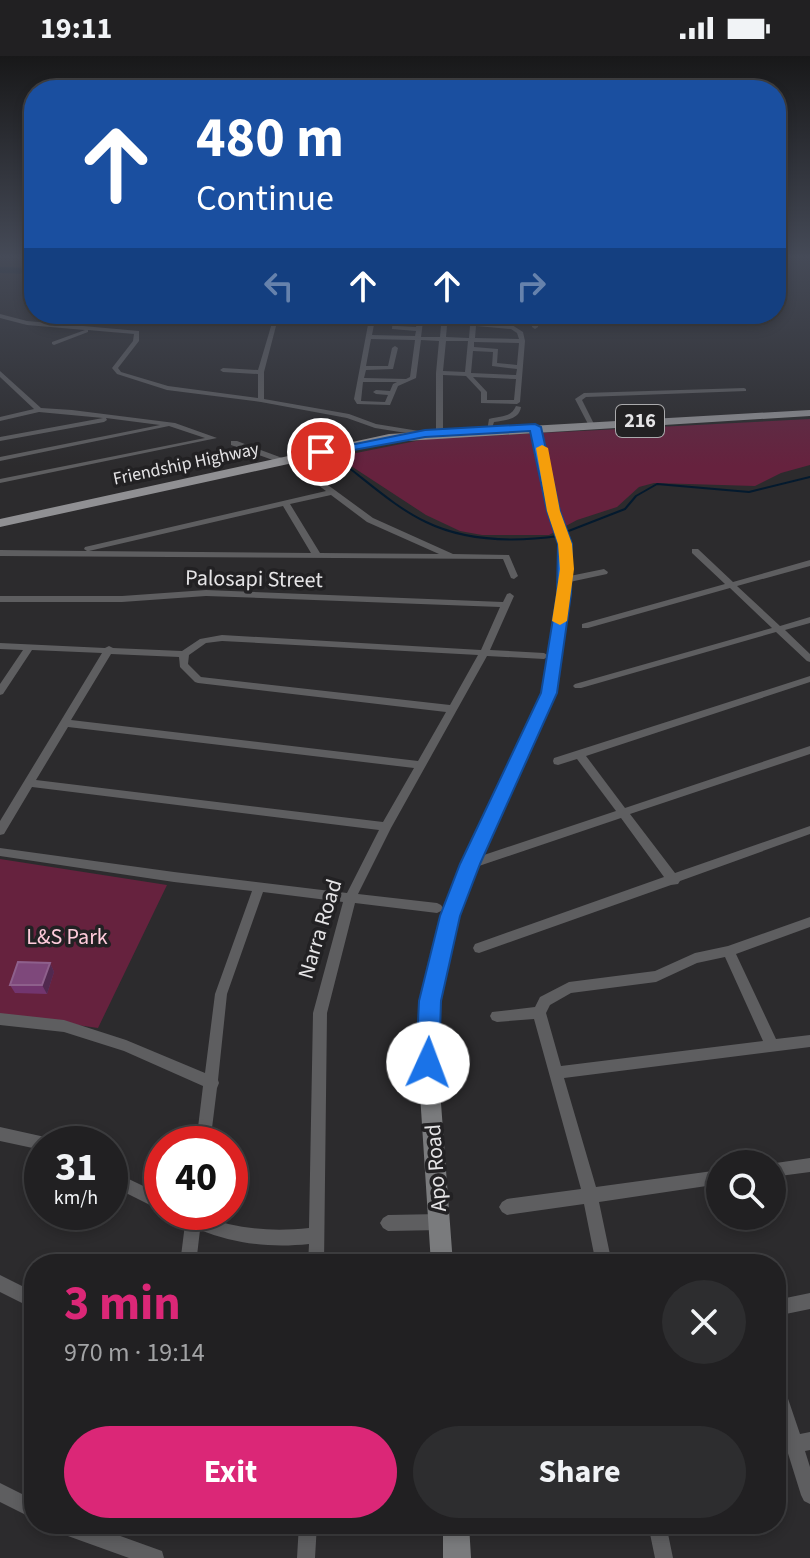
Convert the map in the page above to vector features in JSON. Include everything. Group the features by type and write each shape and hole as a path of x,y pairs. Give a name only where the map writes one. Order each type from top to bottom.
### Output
{"main road":[{"name":"Friendship Highway","path":"0,523 290,459 425,434 810,413"}],"street":[{"path":"73,326 137,332 136,341 115,368 119,373 167,388 261,400 425,434"},
{"path":"261,400 261,372 273,326"},
{"path":"371,326 357,400 388,404 395,385 413,378 420,329 394,326"},
{"path":"439,433 439,373 444,326"},
{"path":"472,326 468,375 484,392 485,403 517,402 522,341 516,326"},
{"path":"495,326 494,331 520,332"},
{"path":"54,343 102,328"},
{"path":"370,337 522,341"},
{"path":"363,368 391,368 395,348 417,348"},
{"path":"470,349 496,350 494,365 519,367"},
{"path":"223,370 261,372"},
{"path":"0,373 39,410"},
{"path":"439,373 518,377"},
{"path":"484,392 491,391 493,377"},
{"path":"360,380 406,380"},
{"path":"384,380 379,392 392,393"},
{"path":"591,424 578,399 584,395 744,390"},
{"path":"489,430 487,427 491,420 513,416 518,407"},
{"path":"0,419 39,410 175,425 213,438 0,481"},
{"path":"0,439 116,417"},
{"path":"0,459 175,425"},
{"name":"Apo Road","path":"442,1254 428,1063 430,1001 450,916 470,864 549,693 566,574 565,544 535,427"},
{"path":"234,443 290,459 370,520 454,557"},
{"path":"0,553 96,550 333,492"},
{"path":"286,504 316,554"},
{"path":"393,556 404,535"},
{"path":"96,550 506,557 514,576"},
{"path":"695,551 810,659"},
{"path":"585,626 810,563"},
{"path":"566,574 604,572"},
{"name":"Palosapi Street","path":"0,599 122,599 206,593 508,600"},
{"name":"Narra Road","path":"316,1254 320,1013 350,899 386,827 484,653 508,600"},
{"path":"578,686 810,620"},
{"path":"0,646 184,654 203,641 222,638 544,656"},
{"path":"0,692 30,646"},
{"path":"0,831 109,649"},
{"path":"184,654 183,665 198,680 453,709"},
{"path":"558,761 810,679"},
{"path":"64,723 422,765"},
{"path":"470,864 810,750"},
{"path":"579,754 674,881"},
{"path":"30,783 386,827"},
{"path":"479,948 810,830"},
{"path":"0,852 259,888 437,908"},
{"path":"206,1126 221,994 259,888"},
{"path":"602,1254 590,1194 539,1013 545,1001 581,984 646,978 695,958 728,951 810,922"},
{"path":"728,951 772,1045"},
{"path":"497,1016 539,1013"},
{"path":"0,1019 64,1026 126,1046 212,1083"},
{"path":"557,1073 810,1041"},
{"path":"0,1134 24,1139"},
{"path":"786,1168 810,1165"},
{"path":"507,1207 706,1179"},
{"path":"388,1223 440,1222"},
{"path":"189,1254 192,1230"},
{"path":"228,1230 251,1239 316,1235"},
{"path":"0,1283 24,1296"},
{"path":"786,1306 810,1301"},
{"path":"786,1408 802,1442 810,1495"},
{"path":"0,1492 24,1505"},
{"path":"110,1534 155,1558"},
{"path":"306,1558 307,1534"},
{"path":"456,1534 457,1558"},
{"path":"659,1534 664,1558"}],"green space":[{"path":"810,419 810,465 781,473 755,486 654,483 639,487 617,507 577,520 549,535 482,535 460,531 426,515 348,464 346,455 426,439"},
{"name":"L&S Park","path":"0,859 167,885 98,1028 0,1014"}],"building":[{"path":"18,962 50,963 42,985 10,985"}],"waterway":[{"path":"336,458 403,509 442,529 491,539 559,536"},
{"path":"566,532 625,509 636,496 657,484 749,492 810,477"}],"slow traffic":[{"path":"542,448 554,511 565,544 567,569 560,621"}],"route":[{"path":"321,452 389,438 535,427 554,511 565,544 567,569 549,693 470,864 450,916 430,1001 428,1063"}]}
